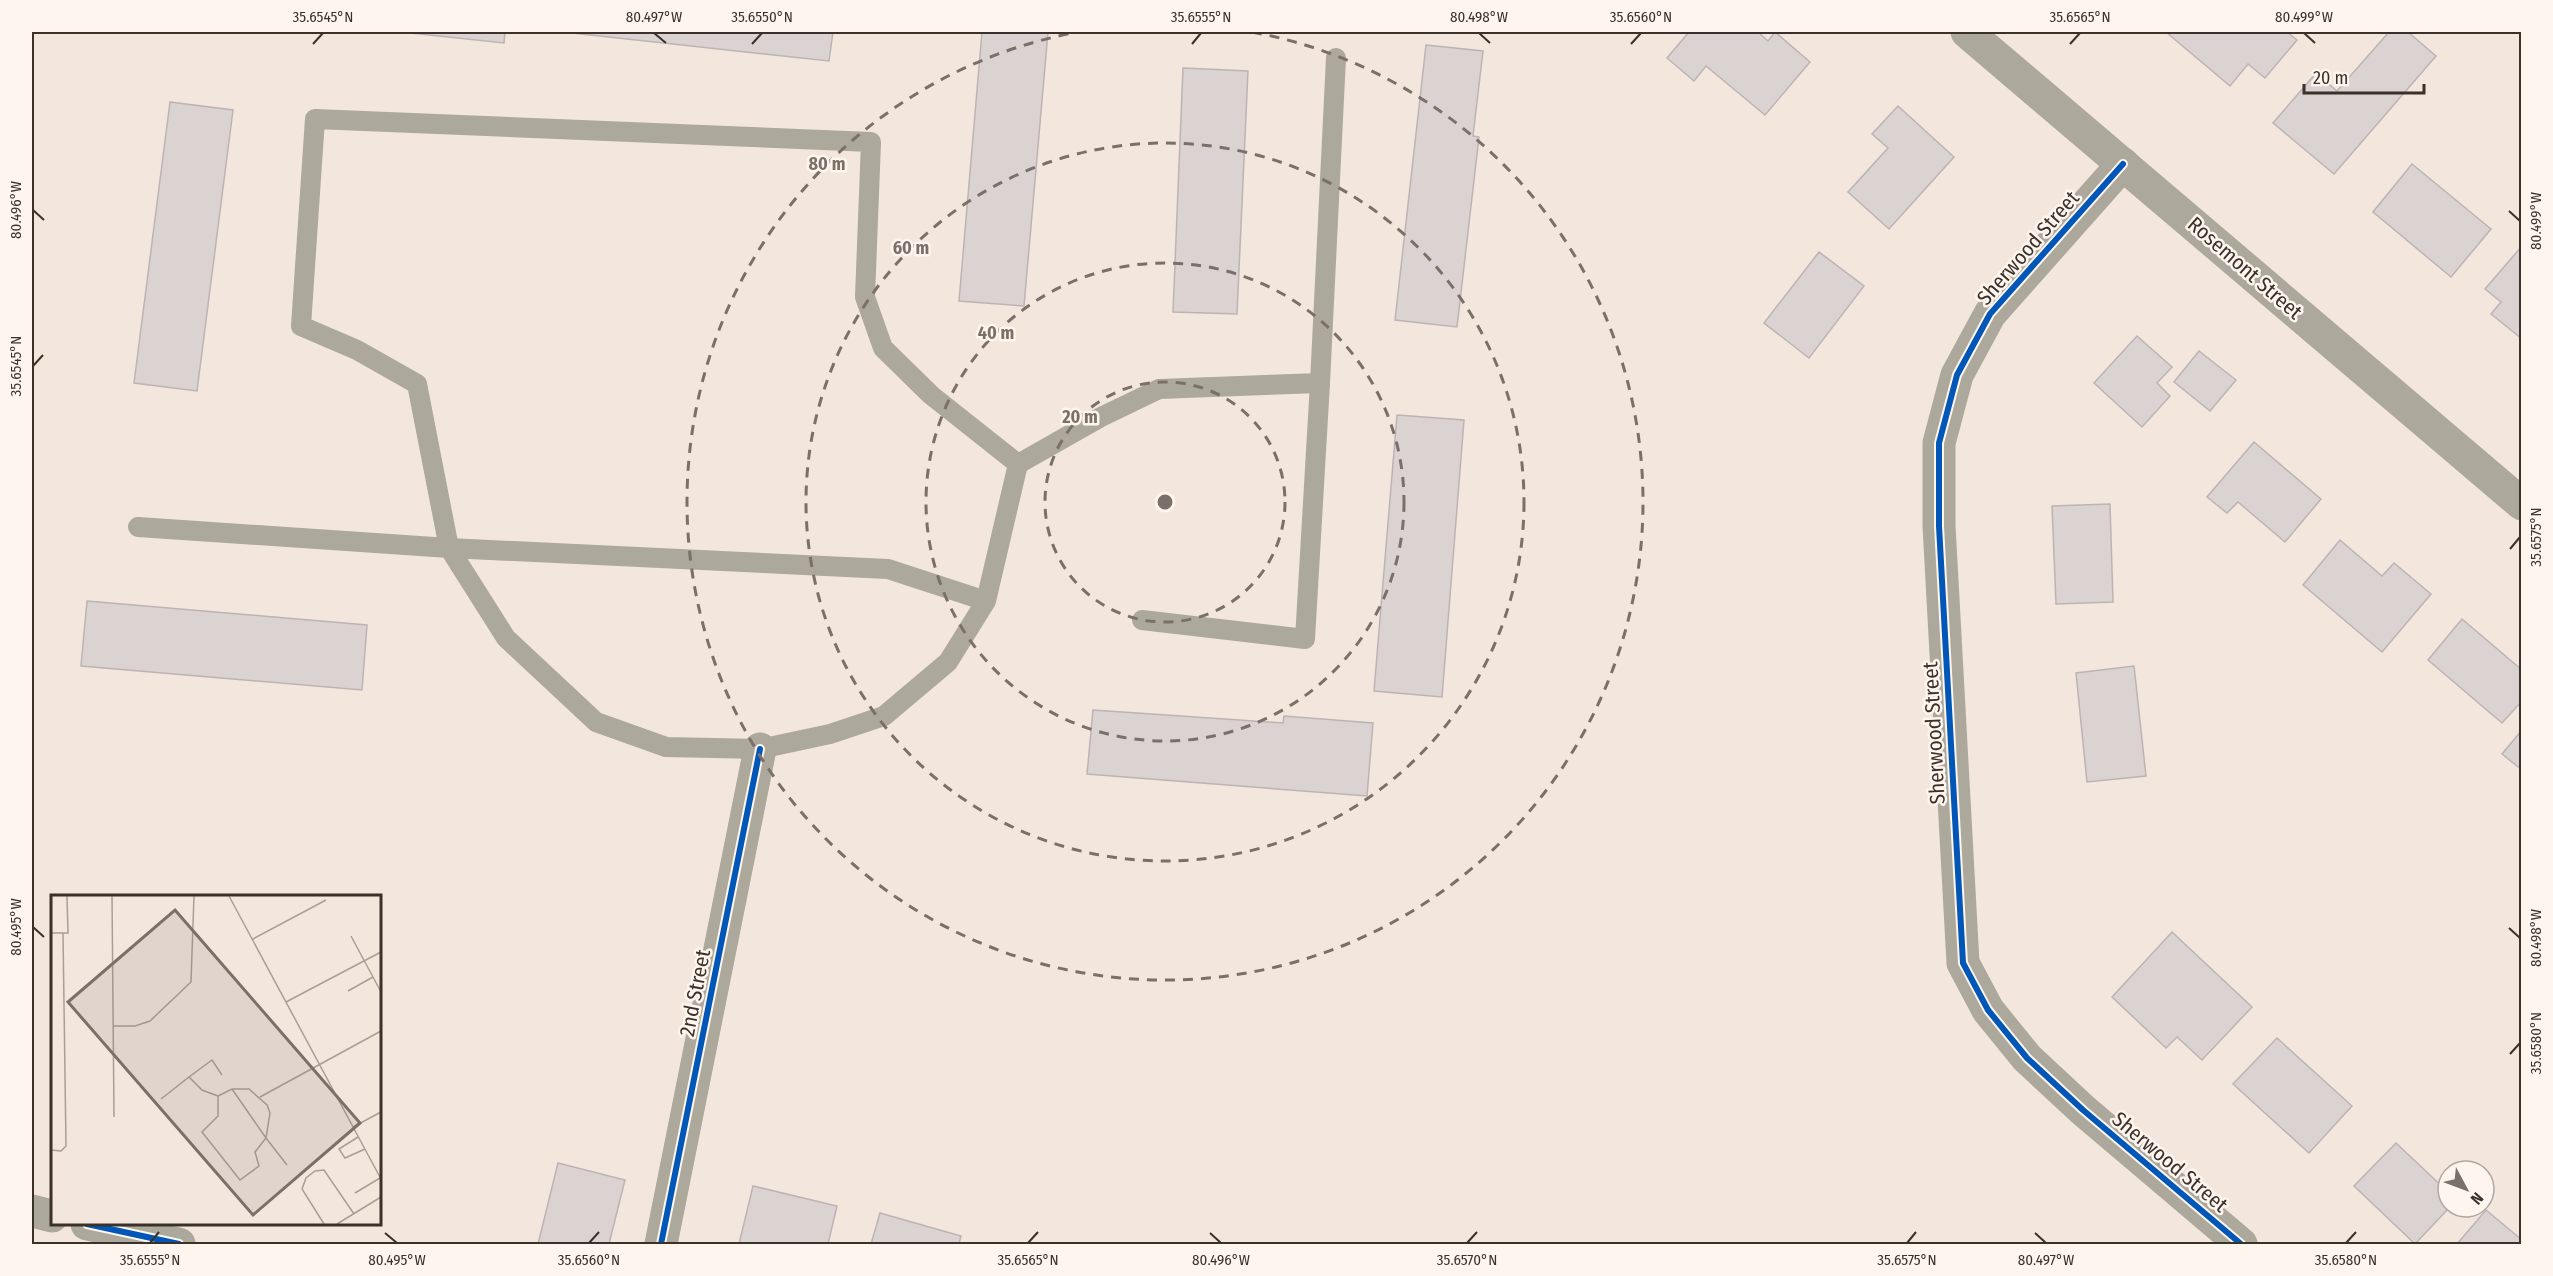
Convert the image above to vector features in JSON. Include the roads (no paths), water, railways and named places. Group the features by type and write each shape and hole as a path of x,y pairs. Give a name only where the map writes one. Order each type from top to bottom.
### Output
{"street":[{"name":"Rosemont Street","path":"1967,32 2522,504"},
{"name":"Sherwood Street","path":"2123,164 1990,314 1957,375 1940,443 1939,526 1963,963 1988,1010 2027,1058 2083,1110 2241,1245"},
{"name":"2nd Street","path":"661,1245 760,749"},
{"path":"32,1211 51,1216"},
{"path":"91,1225 179,1245"}],"lane":[{"path":"1142,620 1305,639 1336,58"},
{"path":"1018,464 931,395 882,348 865,297 871,142 315,119 301,326 357,350 417,384 449,548 506,638 596,722 666,747 760,749 830,734 884,716 948,662 986,601 1018,464 1101,417 1159,389 1320,383"},
{"path":"138,527 449,548 888,569 986,601"}]}
